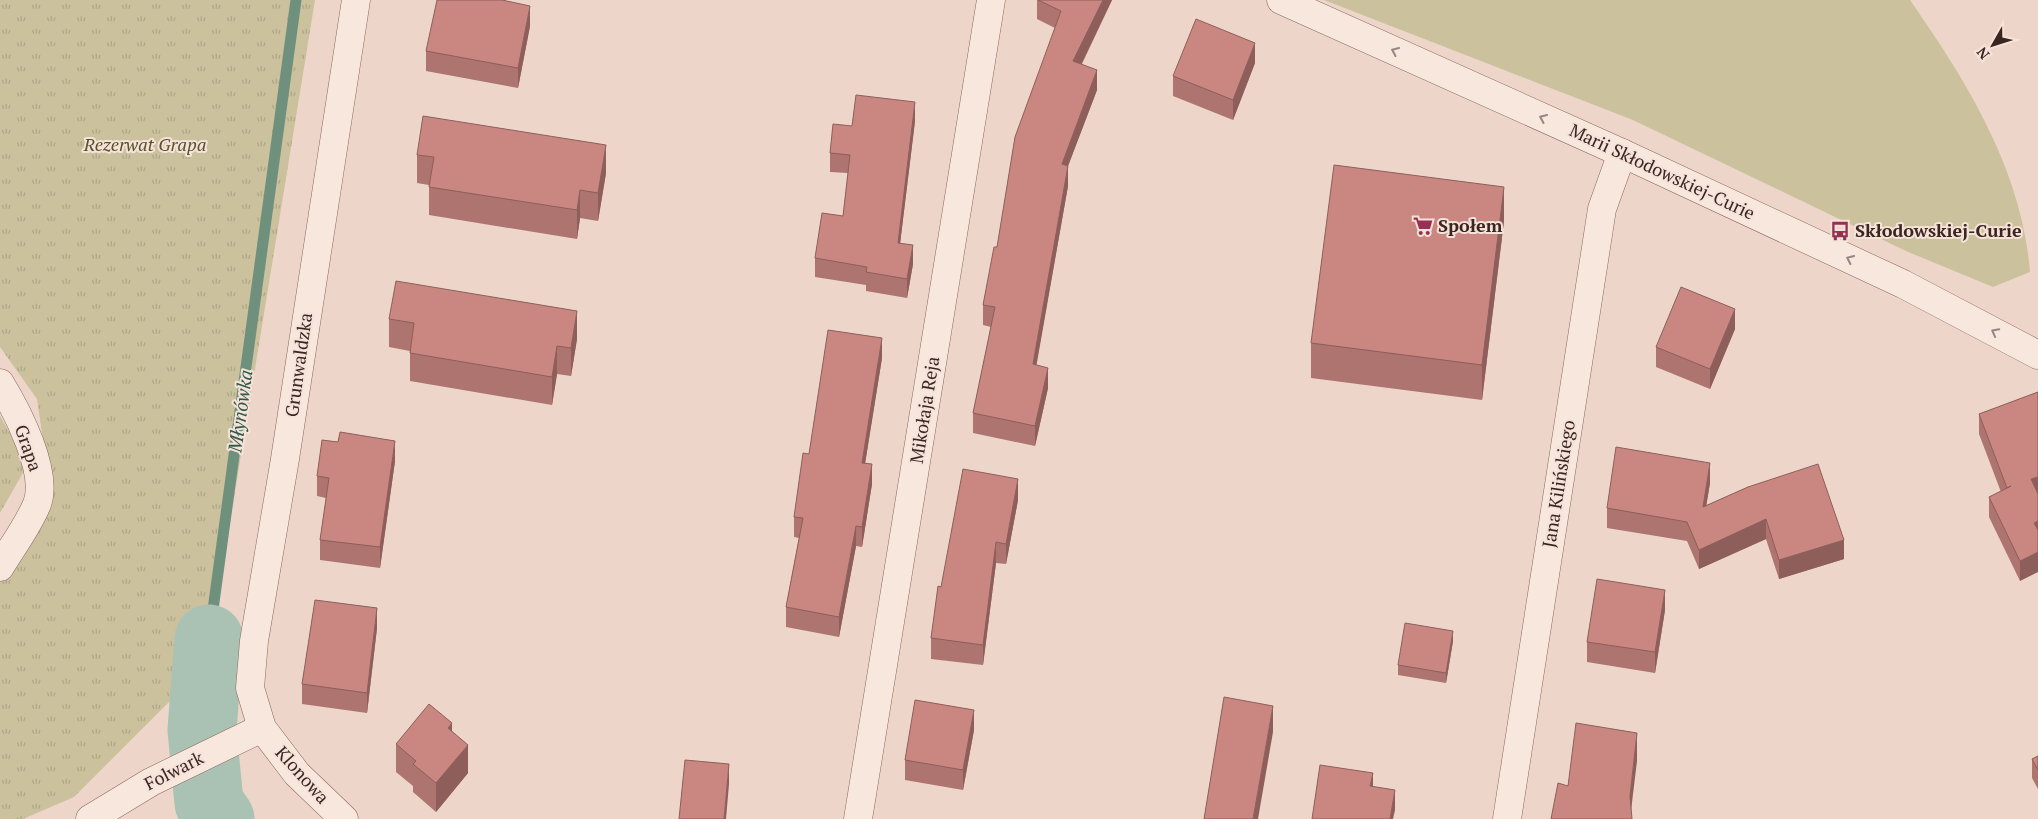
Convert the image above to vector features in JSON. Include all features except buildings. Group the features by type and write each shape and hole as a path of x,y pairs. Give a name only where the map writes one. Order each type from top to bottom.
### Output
{"street":[{"name":"Grunwaldzka","path":"262,728 250,688 254,641 286,459 356,0"},
{"name":"Mikołaja Reja","path":"858,819 991,0"},
{"name":"Marii Skłodowskiej-Curie","path":"1281,0 1622,153 1903,284 2038,355"},
{"name":"Jana Kilińskiego","path":"1507,819 1602,209 1622,153"},
{"name":"Grapa","path":"0,383 9,398 32,452 39,473 40,492 37,505 0,567"},
{"name":"Folwark","path":"90,819 151,782 262,728"},
{"name":"Klonowa","path":"262,728 297,774 344,819"}],"green space":[{"name":"Rezerwat Grapa","path":"0,0 315,0 207,664 74,797 23,819 0,819 0,582 52,500 37,399 0,347"},
{"path":"1324,0 1910,0 1971,95 2004,163 2016,198 2025,234 2030,272 1993,287 1906,251 1633,120"},
{"path":"0,416 28,464 0,513"}],"waterway":[{"name":"Młynówka","path":"209,639 296,0"},
{"name":"Młynówka","path":"209,639 202,730 209,803 220,819"}],"place":[{"name":"Społem","path":"1423,226"},
{"name":"Skłodowskiej-Curie","path":"1840,231"}]}
